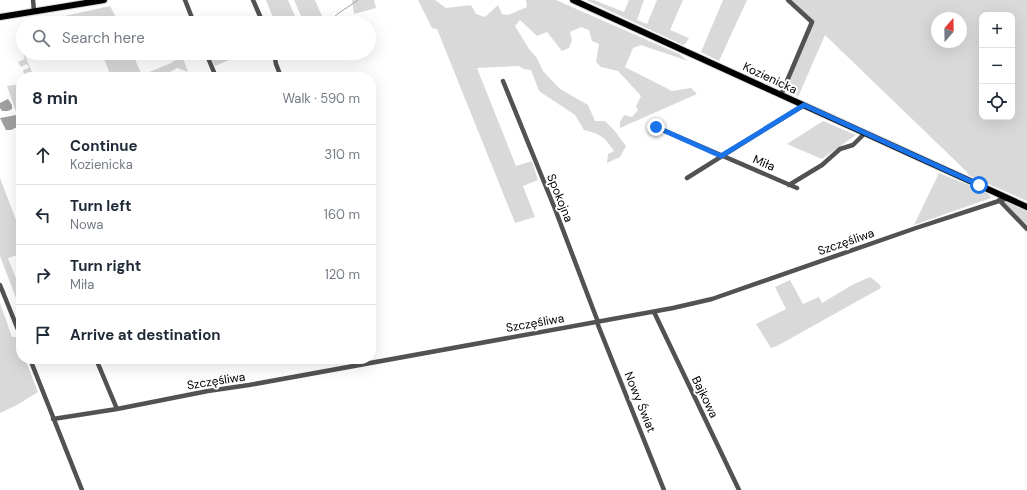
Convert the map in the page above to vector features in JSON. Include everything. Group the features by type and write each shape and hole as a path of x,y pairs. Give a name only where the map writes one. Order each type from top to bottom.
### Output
{"main road":[{"path":"0,17 34,12 73,3 104,0"},
{"name":"Kozienicka","path":"573,0 1027,207"}],"street":[{"path":"33,0 34,12"},
{"path":"185,0 191,16"},
{"path":"253,0 260,16"},
{"path":"781,95 812,22 788,0"},
{"path":"209,60 214,72"},
{"path":"275,60 279,72"},
{"name":"Spokojna","path":"503,82 598,322"},
{"path":"687,178 804,105"},
{"name":"Miła","path":"656,127 797,188"},
{"path":"790,185 822,165 840,149 853,145 865,133"},
{"name":"Szczęśliwa","path":"376,362 654,312 712,299 1008,198"},
{"path":"999,200 1027,228"},
{"path":"0,285 16,325"},
{"name":"Bajkowa","path":"654,312 739,490"},
{"name":"Nowy Świat","path":"598,322 664,490"},
{"path":"32,364 82,490"},
{"path":"98,364 117,409"},
{"name":"Szczęśliwa","path":"53,419 117,409 208,391 365,364"}],"shaded area":[{"path":"266,0 288,0 295,16 272,16"},
{"path":"294,0 315,0 322,16 301,16"},
{"path":"352,0 374,0 376,8 354,14"},
{"path":"418,0 435,0 446,8 471,5 476,14 485,17 498,5 502,14 508,15 527,7 526,0 556,0 679,54 688,61 641,45 633,48 625,67 672,91 691,88 697,94 620,128 620,122 624,115 632,117 638,110 636,106 641,96 618,71 601,67 596,62 599,44 592,41 589,30 581,27 570,32 572,40 569,48 562,51 547,32 537,36 520,20 515,26 529,49 537,58 543,71 560,89 588,105 595,121 605,121 626,146 620,157 607,163 608,154 614,151 608,142 594,133 584,130 575,115 539,91 531,70 524,69 519,66 477,68 516,166 532,161 538,180 523,186 535,217 515,223 437,29 432,28"},
{"path":"586,0 594,0 624,12 629,0 644,0 637,20 647,24 657,0 683,0 670,30 689,38 683,45"},
{"path":"723,0 747,0 719,61 701,52"},
{"path":"787,0 1027,0 1027,201 968,175 967,172 825,35 798,97 787,85 811,23"},
{"path":"110,6 115,16 65,16"},
{"path":"27,60 32,72 23,72 23,70 29,68 27,64 21,67 18,62"},
{"path":"105,60 135,60 141,72 109,72"},
{"path":"176,60 184,60 188,72 177,68 170,72 149,72"},
{"path":"212,60 229,60 215,66"},
{"path":"16,85 16,112 7,86"},
{"path":"8,99 12,105 12,109 2,111 0,108 0,103"},
{"path":"16,115 16,128 11,130 6,130 0,118"},
{"path":"823,121 856,135 822,159 787,144"},
{"path":"939,173 986,192 991,198 914,225"},
{"path":"0,178 16,220 16,256 8,258 16,278 16,298 0,256"},
{"path":"1004,200 1027,211 1027,225 1001,201"},
{"path":"870,277 879,284 881,288 777,346 771,348 756,324 786,309 775,287 790,280 803,304 819,297 822,303 852,285"},
{"path":"0,303 12,337 16,337 16,364 27,364 38,392 17,405 0,413"}],"waterway":[{"path":"335,16 358,0"}],"route":[{"path":"656,127 721,156 804,105 979,185"}]}
